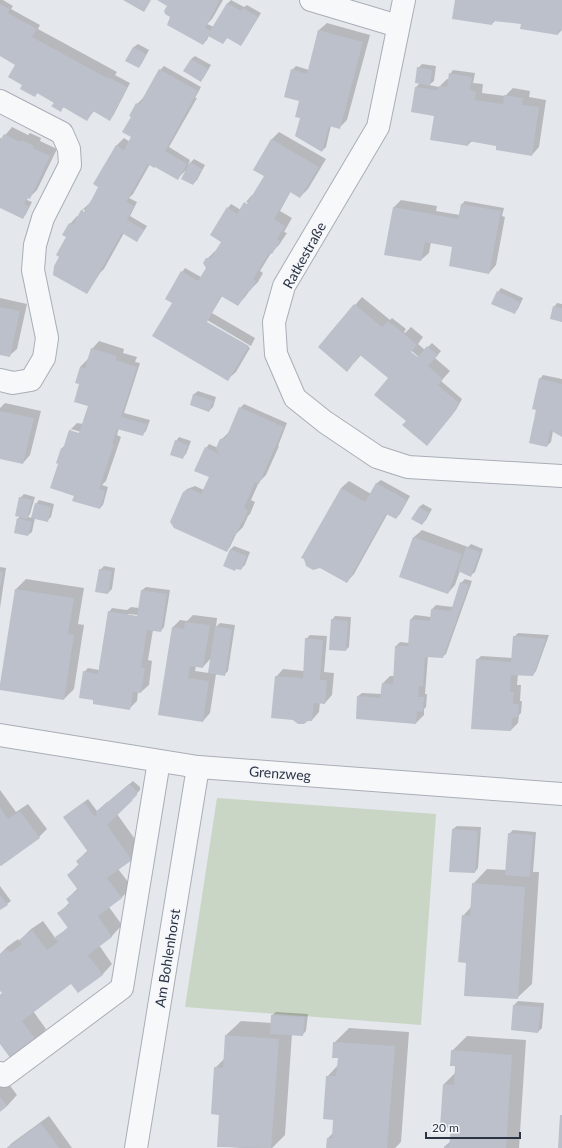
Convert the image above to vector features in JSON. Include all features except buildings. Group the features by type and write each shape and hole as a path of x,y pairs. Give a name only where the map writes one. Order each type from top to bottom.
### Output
{"street":[{"path":"311,0 398,26"},
{"name":"Ratkestraße","path":"404,0 378,128 284,286 274,322 276,354 295,398 325,422 377,457 408,467 562,476"},
{"path":"0,101 62,133 69,149 70,165 43,218 35,245 33,270 46,338 44,358 31,380 14,383 0,380"},
{"name":"Grenzweg","path":"0,735 198,767 562,794"},
{"path":"0,1073 4,1076 122,988 159,761"},
{"name":"Am Bohlenhorst","path":"136,1148 198,767"}],"green space":[{"path":"217,798 436,814 421,1025 185,1007"}]}
